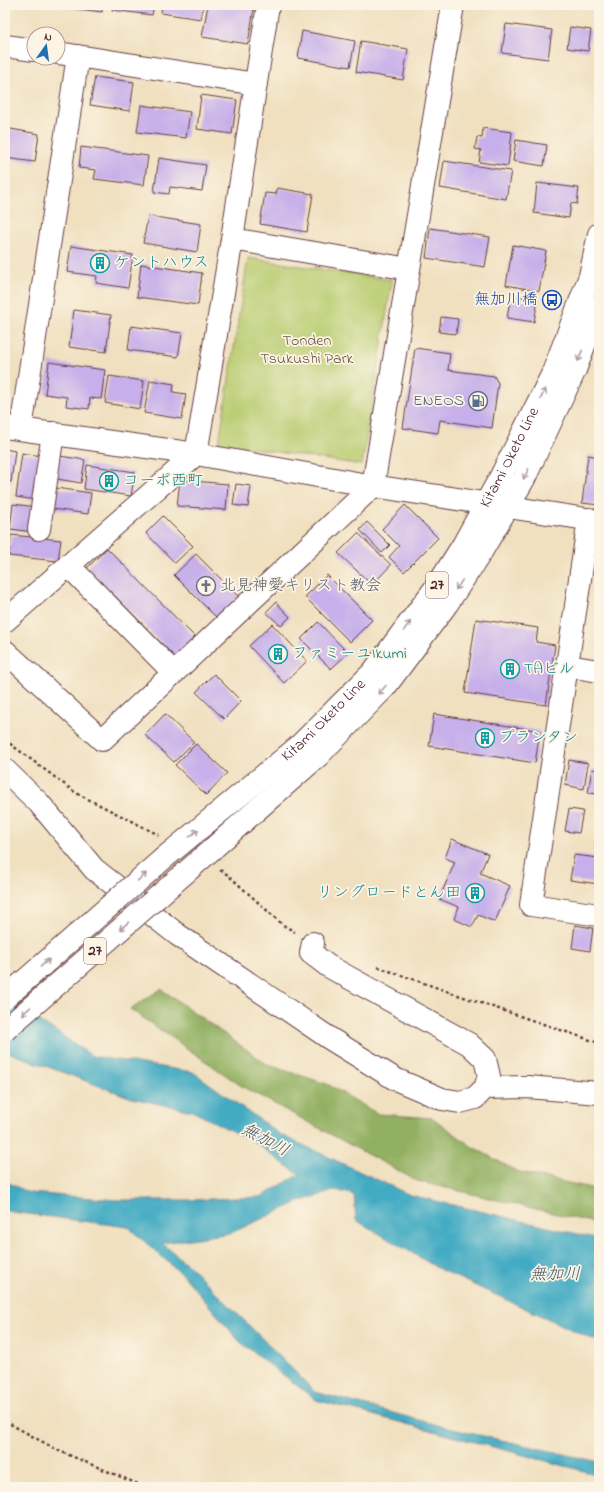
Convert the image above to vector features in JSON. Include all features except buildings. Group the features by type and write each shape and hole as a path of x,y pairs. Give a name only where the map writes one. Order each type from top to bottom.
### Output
{"street":[{"path":"5,621 196,454 232,240 268,5"},
{"path":"5,651 102,740 373,486 453,5"},
{"path":"5,46 26,49"},
{"path":"256,84 68,55 13,428 196,454 373,486 594,520 568,666 531,905 599,915"},
{"name":"Kitami Oketo Line","path":"5,1030 318,756 385,687 447,604 480,554 497,504 501,476 552,375 590,276 599,234"},
{"path":"232,240 409,269"},
{"name":"Kitami Oketo Line","path":"5,998 172,852 298,747 373,672 439,583 463,545 497,504 524,479 575,370 599,306"},
{"path":"39,529 53,433"},
{"path":"68,565 174,673"},
{"path":"568,666 599,671"},
{"path":"5,770 39,803 94,869 178,936 329,1038 395,1079 442,1099 460,1102 475,1098 485,1088 489,1076 485,1059 469,1044 328,966 311,953 313,943"},
{"path":"485,1088 528,1087 599,1093"}],"path":[{"path":"5,740 76,793 172,852"},
{"path":"203,858 228,875 283,925 313,943"},
{"path":"372,964 599,1043"},
{"path":"5,1421 56,1450 145,1487"}],"green space":[{"name":"Tonden Tsukushi Park","path":"248,258 392,280 362,465 219,443"},
{"path":"161,989 268,1065 327,1084 378,1114 433,1118 471,1146 516,1171 599,1190 599,1224 417,1181 243,1087 130,1009"}],"water":[{"name":"無加川","path":"5,1001 51,1028 92,1056 193,1072 281,1135 410,1195 599,1239 599,1342 441,1270 356,1220 354,1195 336,1190 296,1203 231,1233 162,1243 195,1271 315,1392 452,1429 599,1462 599,1475 316,1400 239,1341 185,1277 128,1227 5,1211 5,1181 29,1193 117,1200 187,1200 261,1197 300,1174 285,1165 256,1143 192,1111 132,1098 5,1051"}],"place":[{"name":"ケントハウス","path":"100,263"},
{"name":"無加川橋","path":"552,300"},
{"name":"ENEOS","path":"478,401"},
{"name":"コーポ西町","path":"109,481"},
{"name":"北見神愛キリスト教会","path":"206,586"},
{"name":"ファミーユIkumi","path":"278,654"},
{"name":"TAビル","path":"510,669"},
{"name":"プランタン","path":"485,738"},
{"name":"リングロードとん田","path":"475,893"}]}
